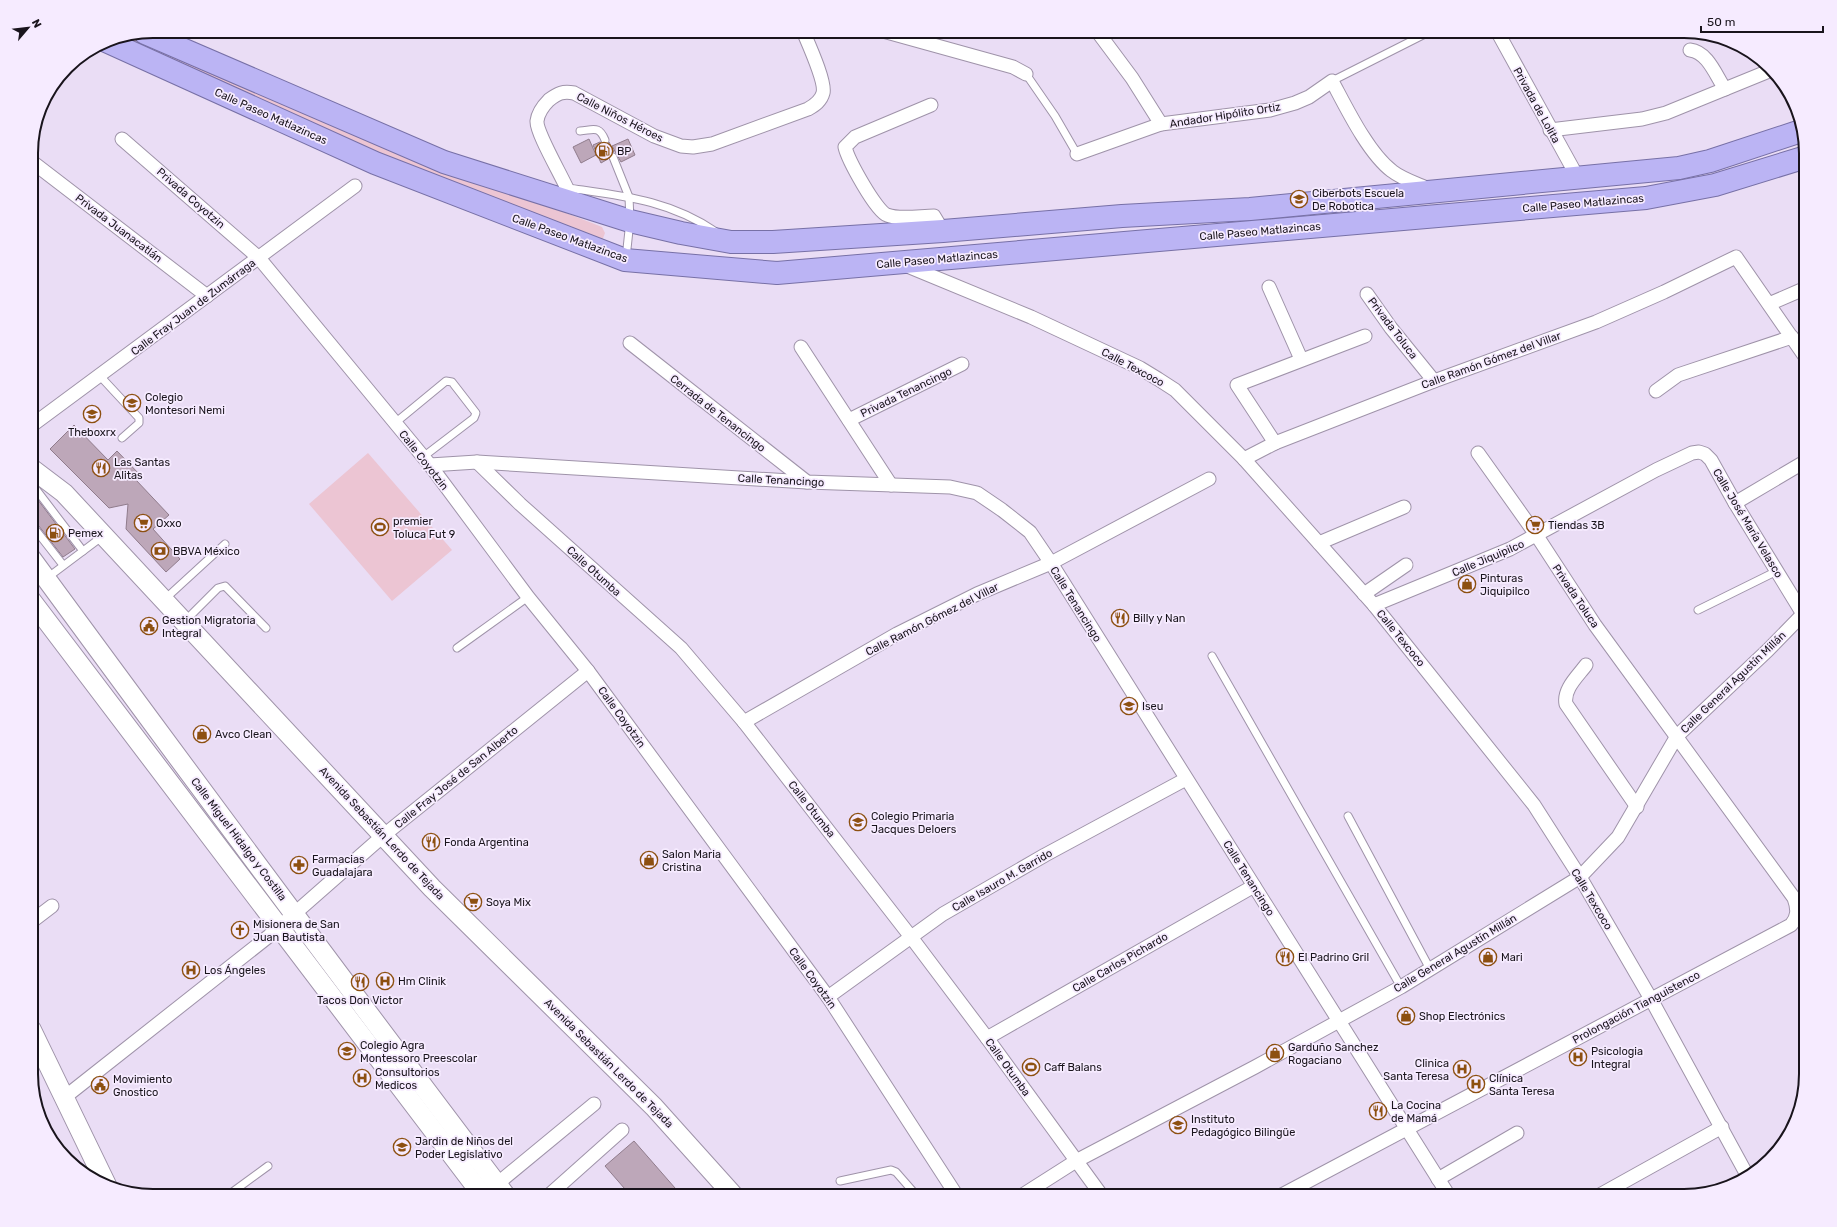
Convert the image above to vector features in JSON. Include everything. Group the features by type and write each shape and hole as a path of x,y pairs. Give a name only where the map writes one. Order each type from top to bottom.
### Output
{"highway":[{"name":"Calle Paseo Matlazincas","path":"157,38 444,162 571,195 630,221 681,233 731,242 773,242 943,231 1122,216 1250,209 1679,168 1710,161 1797,132"},
{"name":"Calle Paseo Matlazincas","path":"114,45 375,163 625,260 777,273 1646,198 1715,185 1799,159"}],"main road":[{"name":"Avenida Sebastián Lerdo de Tejada","path":"38,481 64,493 432,888 654,1107 728,1189"},
{"name":"Calle Miguel Hidalgo y Costilla","path":"38,567 295,913 493,1189"},
{"name":"Calle Miguel Hidalgo y Costilla","path":"38,609 279,928 493,1189"},
{"path":"38,1043 102,1177"}],"street":[{"name":"Calle Niños Héroes","path":"571,195 540,134 537,121 543,106 557,94 566,92 574,93 654,136 681,146 693,147 712,144 808,109 818,102 823,92 822,81 806,38"},
{"path":"908,38 1013,67 1026,74"},
{"path":"1102,38 1132,78 1161,124"},
{"name":"Privada de Lolita","path":"1501,38 1550,130 1578,178"},
{"path":"1690,50 1697,51 1704,57 1725,89"},
{"path":"1550,130 1642,119 1660,115 1689,105 1765,72"},
{"path":"1332,81 1370,145 1384,164 1393,172 1436,192"},
{"name":"Andador Hipólito Ortiz","path":"1077,154 1161,124 1270,110 1295,103 1309,97 1332,81"},
{"path":"931,105 854,137 845,147 849,160 882,212 895,217 934,216 943,231"},
{"name":"Privada Coyotzin","path":"122,139 259,258"},
{"name":"Privada Juanacatlán","path":"38,166 207,296"},
{"name":"Calle Fray Juan de Zumárraga","path":"38,421 355,186"},
{"name":"Calle Ramón Gómez del Villar","path":"1244,459 1275,443 1434,381 1596,322 1664,292 1736,257 1769,304"},
{"name":"Calle Coyotzin","path":"259,258 396,423 528,597 588,671 828,997 952,1189"},
{"name":"Calle Texcoco","path":"898,262 1031,317 1146,372 1175,390 1244,459 1374,605 1534,805 1580,877 1651,999 1746,1171"},
{"path":"1269,287 1301,360"},
{"path":"1799,291 1769,304 1799,347"},
{"name":"Privada Toluca","path":"1367,294 1391,328 1434,381"},
{"path":"1275,443 1237,385 1365,336"},
{"path":"1656,391 1678,375 1792,337"},
{"name":"Cerrada de Tenancingo","path":"630,343 807,482"},
{"name":"Privada Tenancingo","path":"801,347 891,485"},
{"name":"Privada Tenancingo","path":"850,420 962,364"},
{"name":"Calle Jiquipilco","path":"1374,605 1510,549 1537,536 1656,470 1692,453 1699,452 1705,454"},
{"name":"Privada Toluca","path":"1478,453 1537,536 1595,625 1677,736"},
{"name":"Calle José María Velasco","path":"1705,454 1711,460 1735,503 1799,605"},
{"name":"Calle Tenancingo","path":"426,461 478,462 807,482 950,487 977,493 1002,510 1030,532 1051,563 1444,1189"},
{"name":"Calle Otumba","path":"478,462 520,504 681,648 744,722 911,937 987,1038 1097,1189"},
{"path":"1735,503 1799,465"},
{"name":"Calle Ramón Gómez del Villar","path":"744,722 897,634 977,594 1051,563 1209,479"},
{"path":"1318,543 1404,507"},
{"path":"1364,594 1406,565"},
{"name":"Calle General Agustín Millán","path":"1032,1189 1076,1161 1171,1112 1401,987 1580,877 1618,837 1637,807 1677,736 1768,650 1799,618"},
{"path":"1586,665 1566,692 1566,704 1637,807"},
{"name":"Calle Fray José de San Alberto","path":"65,1098 279,928 384,835 588,671"},
{"name":"Prolongación Tianguistenco","path":"1293,1189 1407,1130 1790,925 1795,920 1797,912 1794,898 1677,736"},
{"name":"Calle Isauro M. Garrido","path":"828,997 943,914 1038,858 1186,779"},
{"name":"Calle Carlos Pichardo","path":"987,1038 1254,886"},
{"path":"38,917 52,906"},
{"path":"498,1189 594,1104"},
{"path":"1611,1189 1722,1127"},
{"path":"556,1189 622,1130"},
{"path":"1438,1179 1517,1133"}],"lane":[{"name":"Andador Hipólito Ortiz","path":"1332,81 1417,38"},
{"path":"1026,74 1055,116 1077,154"},
{"path":"580,131 598,129 602,132 605,140"},
{"path":"613,157 629,197 630,221 625,260"},
{"path":"571,195 629,197 652,202 680,211 697,219 731,242"},
{"path":"100,376 139,418 139,423 122,438"},
{"path":"396,423 446,381 452,382 476,412 474,418 426,461"},
{"path":"38,485 83,551"},
{"path":"38,533 64,565"},
{"path":"46,578 104,535"},
{"path":"164,600 225,544"},
{"path":"1698,610 1777,571"},
{"path":"184,621 218,588 224,586 266,628"},
{"path":"457,648 528,597"},
{"path":"1212,656 1401,987"},
{"path":"1348,816 1430,969"},
{"path":"237,1189 268,1166"},
{"path":"840,1181 891,1170 896,1172 911,1189"}],"shaded area":[{"path":"147,38 363,135 602,227 605,233 602,241 424,172 282,111 127,41"},
{"name":"premier Toluca Fut 9","path":"368,453 452,550 392,601 309,504"}],"building":[{"path":"589,139 596,155 581,163 573,147"},
{"path":"628,139 635,155 621,162 612,146"},
{"path":"600,142 605,145 609,142 614,152 609,154 608,159 601,163 593,145"},
{"path":"74,425 108,460 117,451 141,476 136,480 169,515 153,529 180,559 166,572 126,529 128,504 109,508 50,449"},
{"path":"38,500 75,549 63,557 38,525"},
{"path":"634,1141 676,1189 625,1189 605,1166"}],"place":[{"name":"BP","path":"604,151"},
{"name":"Ciberbots Escuela De Robotica","path":"1299,199"},
{"name":"Colegio Montesori Nemi","path":"132,403"},
{"name":"Theboxrx","path":"92,414"},
{"name":"Las Santas Alitas","path":"101,468"},
{"name":"Oxxo","path":"143,523"},
{"name":"Tiendas 3B","path":"1535,525"},
{"name":"premier Toluca Fut 9","path":"380,527"},
{"name":"Pemex","path":"55,533"},
{"name":"BBVA México","path":"160,551"},
{"name":"Pinturas Jiquipilco","path":"1467,584"},
{"name":"Billy y Nan","path":"1120,618"},
{"name":"Gestion Migratoria Integral","path":"149,626"},
{"name":"Iseu","path":"1129,706"},
{"name":"Avco Clean","path":"202,734"},
{"name":"Colegio Primaria Jacques Deloers","path":"858,822"},
{"name":"Fonda Argentina","path":"431,842"},
{"name":"Salon Maria Cristina","path":"649,860"},
{"name":"Farmacias Guadalajara","path":"299,865"},
{"name":"Soya Mix","path":"473,902"},
{"name":"Misionera de San Juan Bautista","path":"240,930"},
{"name":"El Padrino Gril","path":"1285,957"},
{"name":"Mari","path":"1488,957"},
{"name":"Los Ángeles","path":"191,970"},
{"name":"Hm Clinik","path":"385,981"},
{"name":"Tacos Don Victor","path":"360,982"},
{"name":"Shop Electrónics","path":"1406,1016"},
{"name":"Colegio Agra Montessoro Preescolar","path":"347,1051"},
{"name":"Garduño Sanchez Rogaciano","path":"1275,1053"},
{"name":"Psicologia Integral","path":"1578,1057"},
{"name":"Caff Balans","path":"1031,1067"},
{"name":"Clinica Santa Teresa","path":"1462,1069"},
{"name":"Consultorios Medicos","path":"362,1078"},
{"name":"Clínica Santa Teresa","path":"1476,1084"},
{"name":"Movimiento Gnostico","path":"100,1085"},
{"name":"La Cocina de Mamá","path":"1378,1111"},
{"name":"Instituto Pedagógico Bilingüe","path":"1178,1125"},
{"name":"Jardin de Niños del Poder Legislativo","path":"402,1147"}]}
